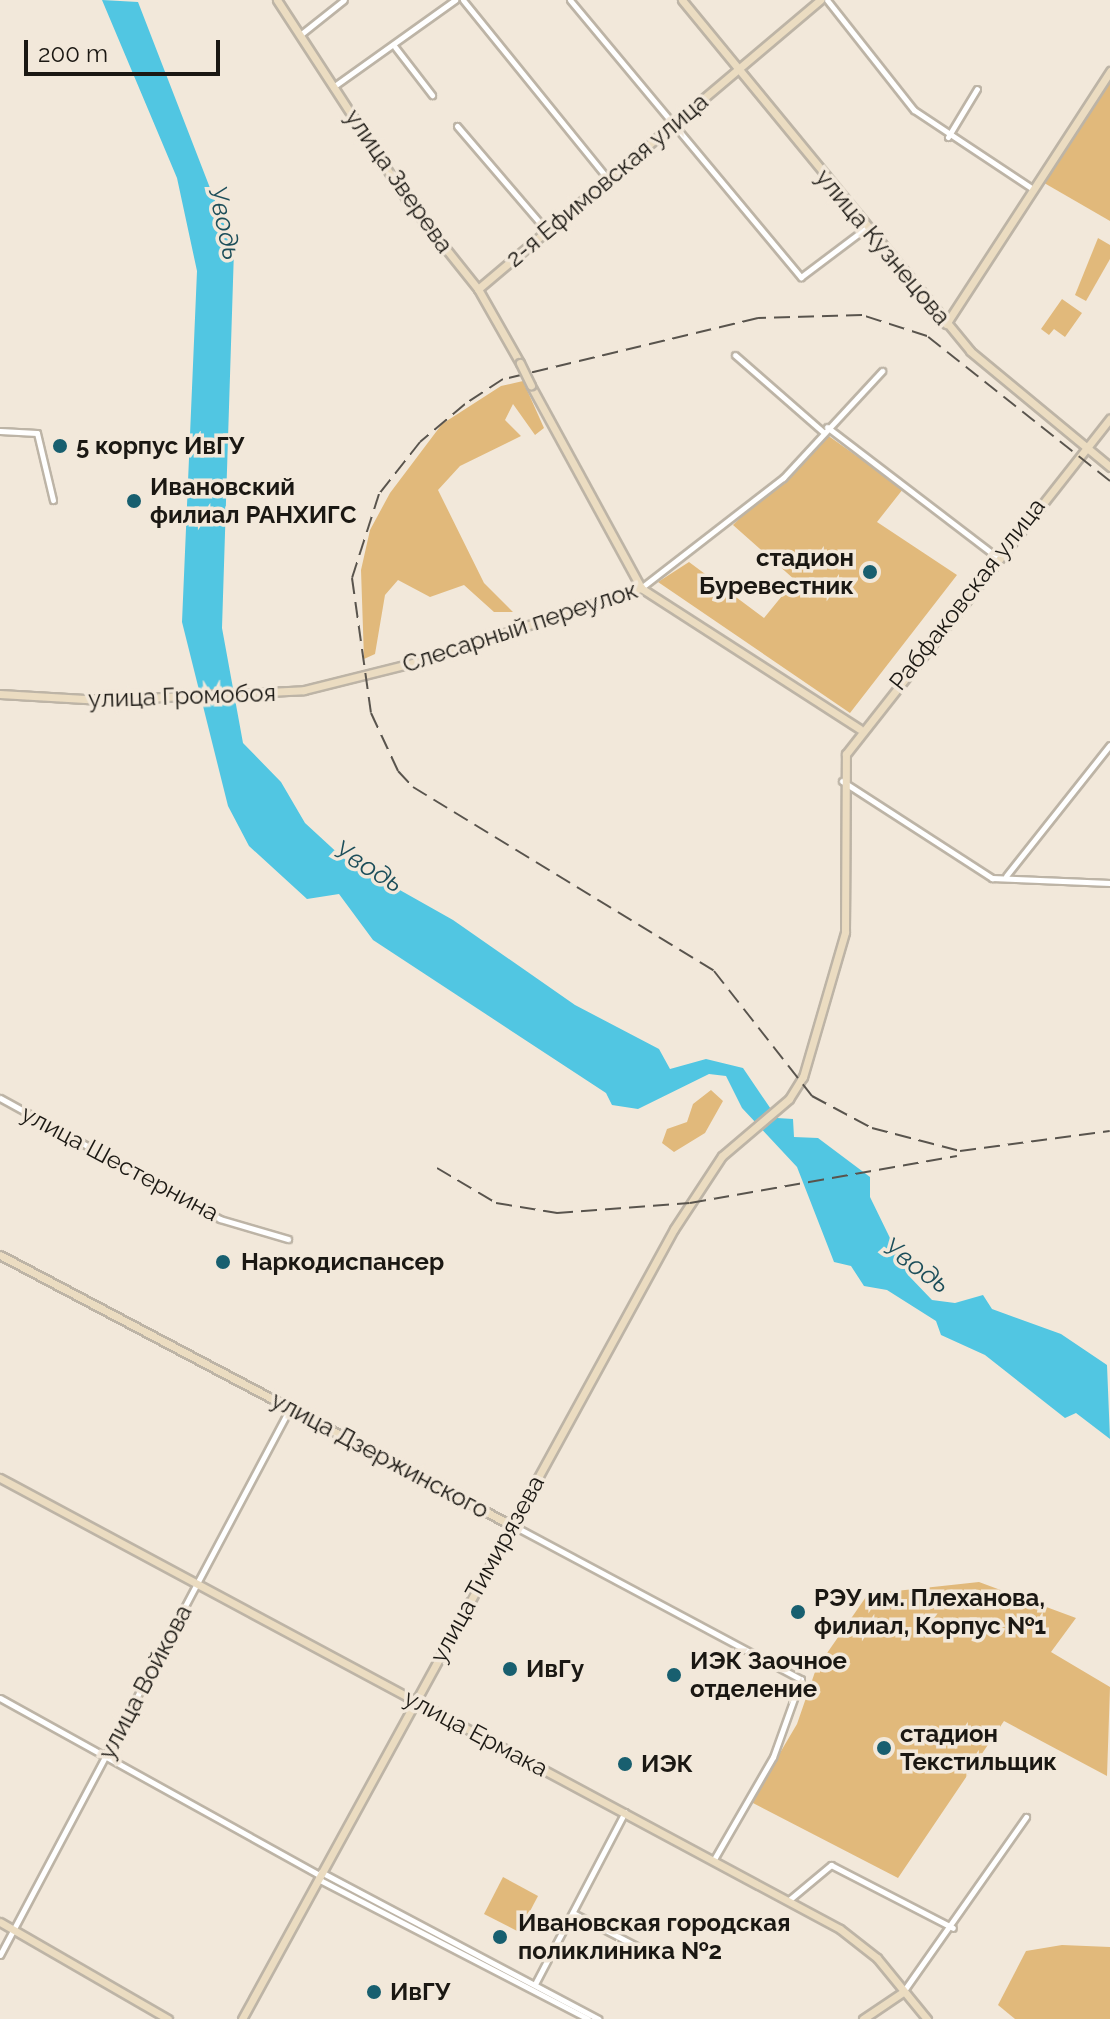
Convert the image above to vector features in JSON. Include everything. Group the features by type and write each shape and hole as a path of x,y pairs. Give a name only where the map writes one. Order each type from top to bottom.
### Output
{"main road":[{"name":"улица Зверева","path":"277,0 407,200 478,289 641,588"},
{"name":"улица Кузнецова","path":"682,0 946,324 1110,467"},
{"name":"2-я Ефимовская улица","path":"478,289 820,0"},
{"path":"946,324 1110,71"},
{"name":"Рабфаковская улица","path":"780,1107 803,1077 841,957 842,781 860,729 1110,418"},
{"path":"641,588 860,729"},
{"name":"Слесарный переулок","path":"363,678 641,588"},
{"name":"улица Громобоя","path":"0,694 184,698 247,696 363,678"},
{"name":"улица Тимирязева","path":"242,2019 674,1229 722,1156 748,1130 780,1107"},
{"name":"улица Дзержинского","path":"0,1255 511,1525"},
{"name":"улица Ермака","path":"0,1478 789,1900 866,1947 927,2019"},
{"path":"0,1922 10,1937"},
{"path":"0,1932 168,2019"},
{"path":"863,2019 903,1992"}],"street":[{"path":"300,35 344,0"},
{"path":"333,87 395,47 455,0"},
{"path":"463,0 609,179"},
{"path":"570,0 801,277 866,228"},
{"path":"827,0 914,110 948,137 1034,190"},
{"path":"395,47 432,95"},
{"path":"948,137 977,89"},
{"path":"457,126 547,231"},
{"path":"735,355 825,430 996,556"},
{"name":"Слесарный переулок","path":"641,588 732,523 882,371"},
{"path":"0,431 37,433 53,500"},
{"path":"1006,877 1110,745"},
{"path":"842,781 992,878 1109,882"},
{"name":"улица Шестернина","path":"0,1098 220,1219 288,1239"},
{"name":"улица Войкова","path":"0,1955 290,1408"},
{"name":"улица Дзержинского","path":"511,1525 801,1679 773,1757 714,1859"},
{"path":"0,1698 106,1754 319,1875 599,2019"},
{"path":"534,1986 625,1812"},
{"path":"903,1992 953,1928 1026,1817"},
{"path":"789,1900 831,1865 953,1928"},
{"path":"573,1913 644,1950"},
{"path":"534,1986 588,2019"}],"shaded area":[{"path":"1110,70 1110,221 1039,180"},
{"path":"1098,238 1110,245 1110,259 1086,301 1075,295"},
{"path":"1062,299 1082,313 1065,337 1054,329 1049,335 1041,329"},
{"path":"523,381 544,428 535,435 513,404 505,420 521,436 460,466 438,490 484,583 513,612 494,612 464,585 430,597 398,580 385,595 375,654 364,659 361,570 370,530 390,493 442,424 501,386"},
{"name":"стадион Буревестник","path":"823,432 903,489 877,522 957,575 850,713 658,582 689,562 764,618 795,580 733,525"},
{"path":"711,1090 723,1101 705,1133 674,1152 662,1143 667,1129 687,1122 693,1104"},
{"name":"стадион Текстильщик","path":"979,1582 1076,1618 1051,1652 1110,1687 1107,1776 1004,1721 898,1878 751,1802 797,1724 816,1669 868,1594"},
{"path":"503,1877 538,1896 519,1932 484,1914"},
{"path":"1062,1945 1110,1947 1110,2019 1015,2019 998,2005 1026,1951"}],"water":[{"name":"Уводь","path":"102,0 138,2 234,250 222,628 243,743 281,782 305,823 343,858 453,920 575,1005 659,1049 670,1069 706,1059 743,1068 777,1118 793,1119 794,1137 818,1138 870,1177 870,1197 908,1275 932,1300 955,1303 983,1295 992,1309 1061,1334 1107,1365 1110,1439 1076,1413 1065,1418 985,1355 941,1335 936,1321 887,1290 864,1286 851,1266 834,1262 797,1167 742,1108 726,1076 709,1074 638,1109 612,1105 606,1093 373,940 339,894 307,899 249,846 228,806 182,622 197,271 177,178"}],"railway":[{"path":"1110,481 927,336 862,315 758,318 503,379 465,404 420,442 379,494 352,578 371,713 398,771 413,787 714,971 812,1096 872,1128 960,1151 1110,1131"},
{"path":"437,1168 496,1203 557,1213 690,1203 957,1156"}],"place":[{"name":"5 корпус ИвГУ","path":"60,446"},
{"name":"Ивановский филиал РАНХИГС","path":"134,501"},
{"name":"стадион Буревестник","path":"870,572"},
{"name":"Наркодиспансер","path":"223,1262"},
{"name":"РЭУ им. Плеханова, филиал, Корпус №1","path":"798,1612"},
{"name":"ИвГу","path":"510,1669"},
{"name":"ИЭК Заочное отделение","path":"674,1675"},
{"name":"стадион Текстильщик","path":"884,1748"},
{"name":"ИЭК","path":"625,1764"},
{"name":"Ивановская городская поликлиника №2","path":"500,1937"},
{"name":"ИвГУ","path":"374,1992"}]}
